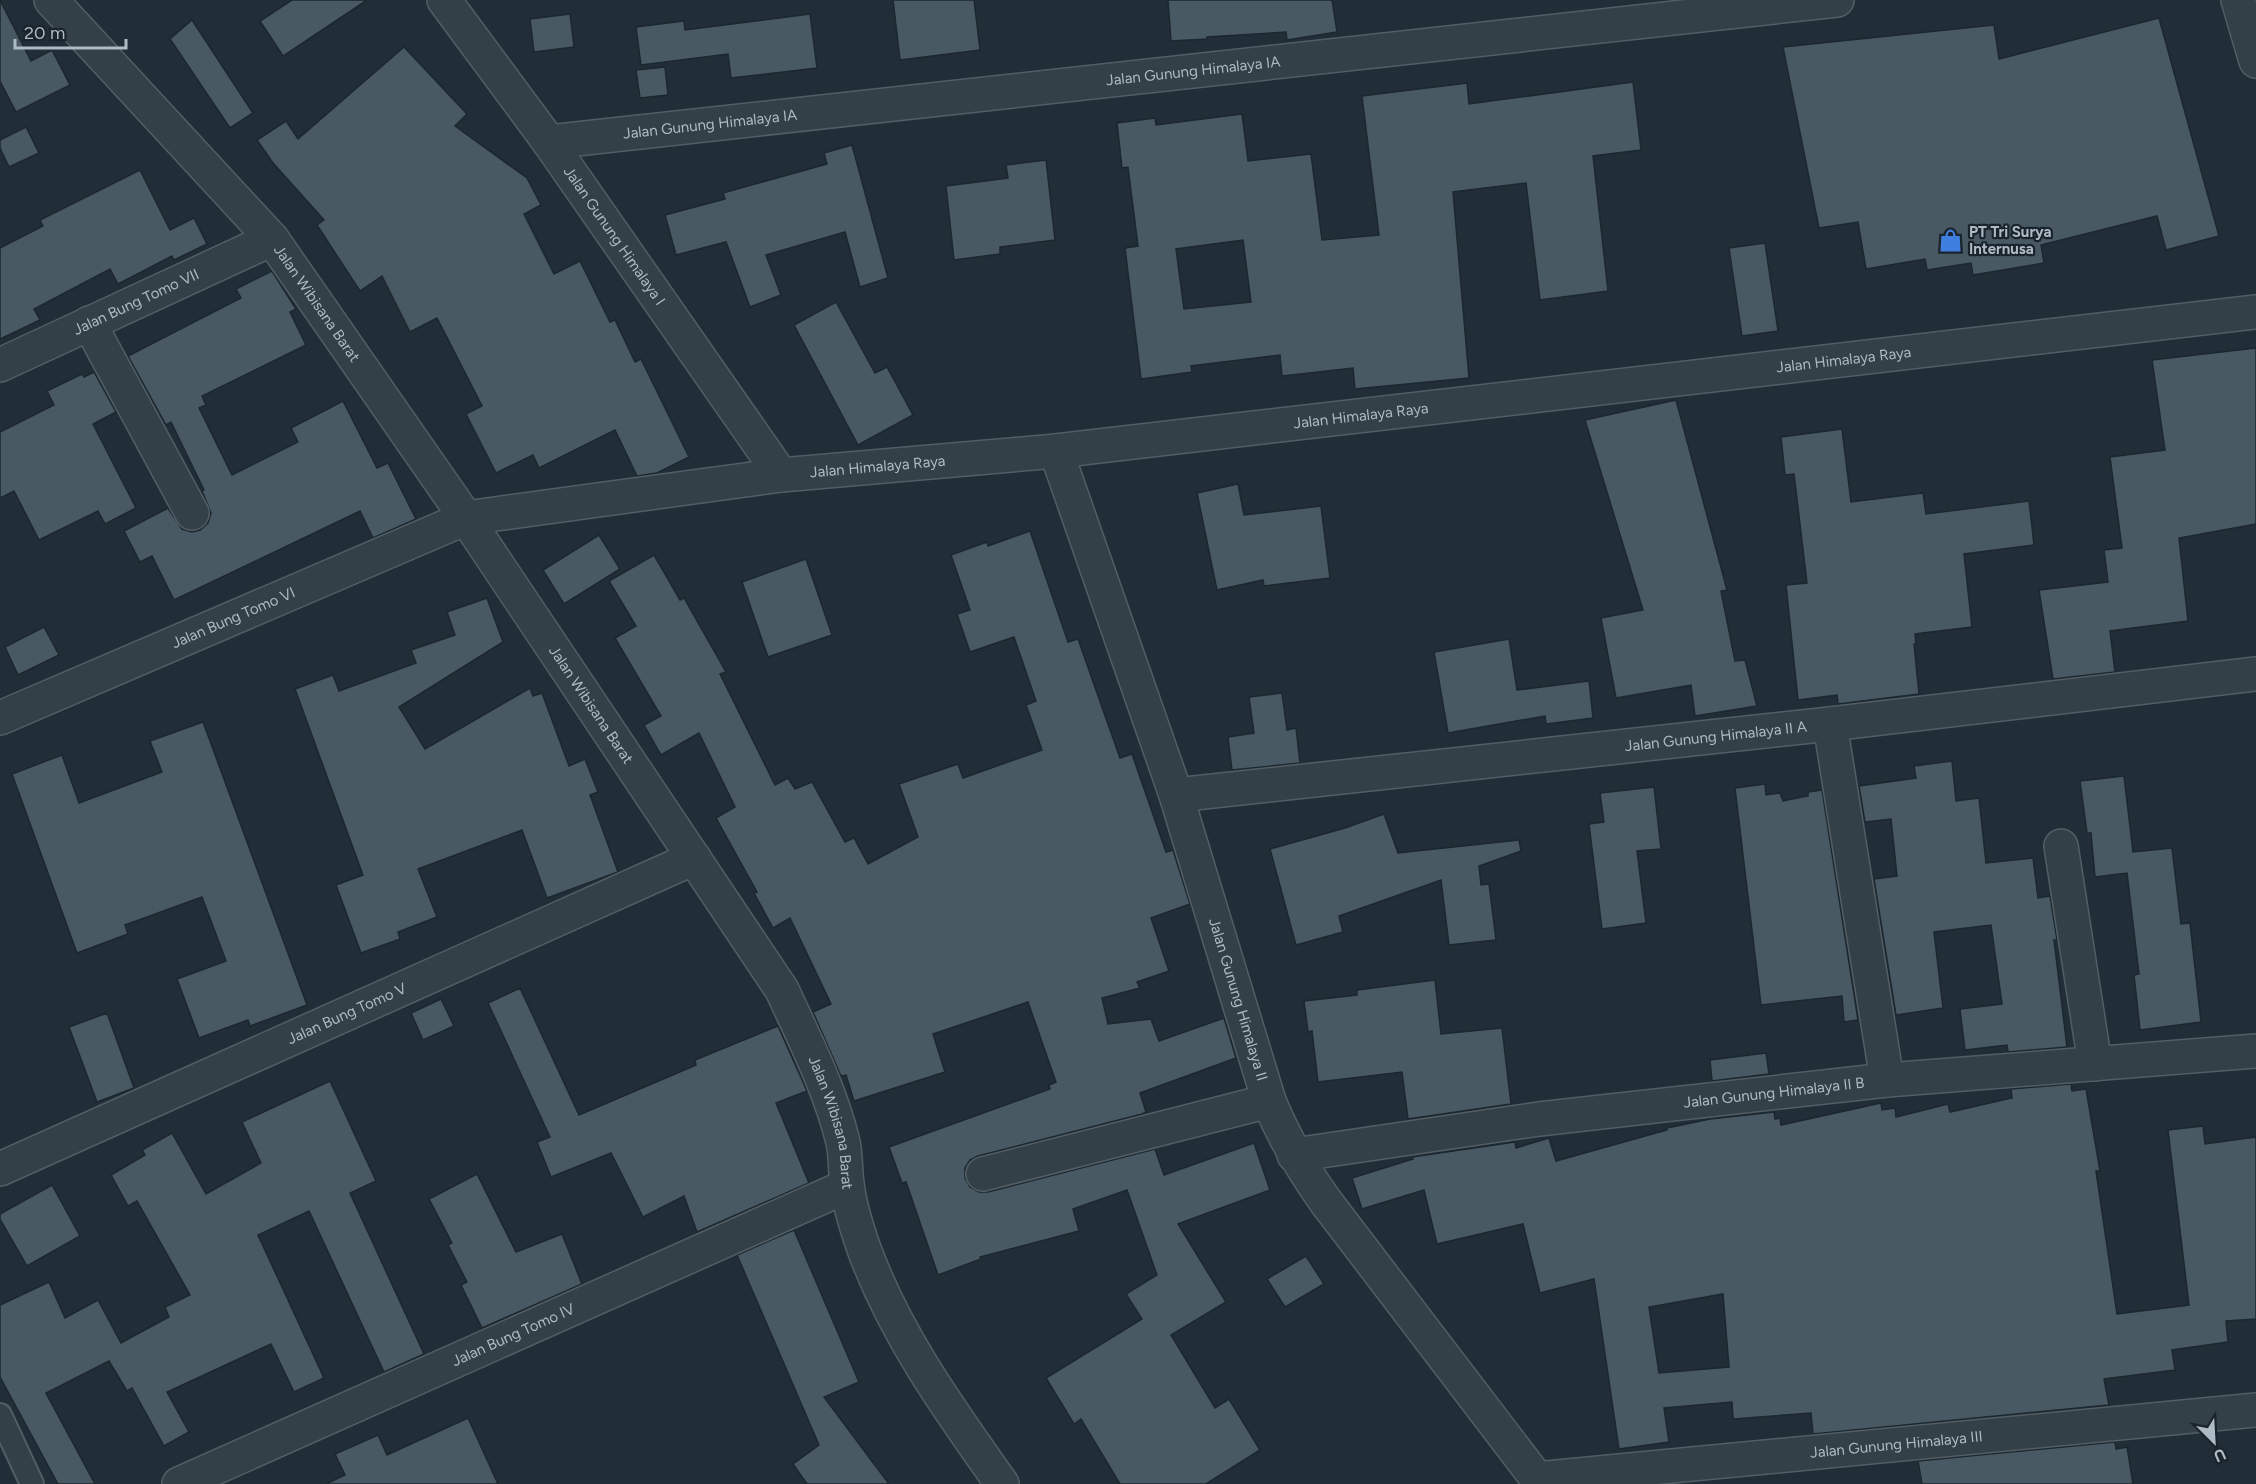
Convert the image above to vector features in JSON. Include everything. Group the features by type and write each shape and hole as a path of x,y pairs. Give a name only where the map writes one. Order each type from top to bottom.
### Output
{"street":[{"name":"Jalan Wibisana Barat","path":"51,0 272,239 466,518 782,990 820,1070 844,1144 847,1186 864,1248 907,1343 1002,1484"},
{"name":"Jalan Gunung Himalaya I","path":"444,0 549,142 781,475"},
{"name":"Jalan Gunung Himalaya IA","path":"549,142 1837,0"},
{"path":"2238,0 2256,61"},
{"name":"Jalan Bung Tomo VII","path":"0,364 272,239"},
{"name":"Jalan Himalaya Raya","path":"466,518 781,475 1056,451 2256,312"},
{"path":"89,323 192,513"},
{"name":"Jalan Gunung Himalaya II","path":"1056,451 1176,795 1269,1101 1294,1155 1326,1202 1538,1481"},
{"name":"Jalan Bung Tomo VI","path":"0,718 466,518"},
{"name":"Jalan Gunung Himalaya II A","path":"1176,795 1830,724 2256,674"},
{"path":"1830,724 1887,1080"},
{"path":"2061,846 2095,1064"},
{"name":"Jalan Bung Tomo V","path":"0,1169 694,858"},
{"name":"Jalan Gunung Himalaya II B","path":"1294,1155 1539,1119 1887,1080 2256,1051"},
{"path":"983,1174 1269,1101"},
{"name":"Jalan Bung Tomo IV","path":"179,1484 847,1186"},
{"name":"Jalan Gunung Himalaya III","path":"1538,1481 2256,1410"}],"lane":[{"path":"0,1415 32,1484"}],"building":[{"path":"0,0 31,61 52,50 70,85 16,112 0,81"},
{"path":"292,0 367,0 283,56 260,21"},
{"path":"893,0 974,0 980,50 900,60"},
{"path":"1168,0 1332,0 1337,32 1287,40 1286,32 1171,41"},
{"path":"570,14 574,47 534,52 530,19"},
{"path":"810,14 817,68 731,78 728,54 641,65 636,27 684,21 685,30"},
{"path":"2159,18 2219,236 2166,250 2157,216 2041,245 2044,263 1973,275 1971,263 1927,270 1925,259 1866,269 1858,222 1819,228 1783,47 1994,25 1999,59"},
{"path":"192,20 253,113 230,128 170,39"},
{"path":"404,47 467,114 455,126 527,178 541,205 524,214 554,274 580,261 610,322 615,320 635,362 641,359 689,457 657,473 637,476 615,430 539,468 533,455 496,473 466,414 482,406 437,318 410,332 382,276 360,291 317,225 324,220 273,163 257,140 286,121 298,139"},
{"path":"665,67 668,95 640,98 636,70"},
{"path":"1633,82 1641,150 1593,156 1608,291 1540,300 1526,183 1453,192 1469,378 1355,389 1353,368 1282,376 1280,355 1191,366 1192,372 1141,379 1125,248 1138,246 1128,167 1122,168 1117,123 1155,118 1156,125 1242,114 1248,161 1311,154 1322,240 1379,235 1362,96 1467,83 1469,104","holes":["1243,240 1251,302 1184,309 1176,249"]},
{"path":"26,127 39,153 9,167 0,148 0,140"},
{"path":"852,145 888,278 860,287 845,232 766,255 781,295 750,307 726,242 676,255 665,215 725,199 723,193 827,164 824,153"},
{"path":"1046,160 1055,240 1000,247 1000,254 954,260 946,186 1008,178 1006,165"},
{"path":"140,170 170,230 194,218 207,244 174,260 172,256 118,284 110,269 34,309 40,320 0,339 0,248 43,226 40,220"},
{"path":"1765,243 1778,331 1742,336 1729,248"},
{"path":"272,271 296,309 290,312 306,345 202,396 206,405 199,408 232,475 298,442 291,428 343,401 377,468 388,463 416,519 373,538 360,511 174,600 152,556 140,562 124,531 168,508 182,529 192,532 200,530 208,523 211,513 202,491 204,490 171,422 166,425 128,356 241,298 236,289"},
{"path":"836,302 875,373 887,367 913,415 858,445 794,325"},
{"path":"2256,348 2256,524 2179,538 2188,621 2110,631 2115,672 2053,679 2039,590 2108,582 2104,550 2122,548 2110,457 2165,450 2152,360"},
{"path":"94,372 116,412 93,424 136,508 105,524 98,511 39,540 14,491 0,498 0,432 54,405 47,391 82,374 84,377"},
{"path":"1676,400 1727,590 1721,591 1735,661 1745,660 1757,706 1695,716 1691,685 1616,698 1601,618 1643,610 1585,420"},
{"path":"1842,429 1851,502 1923,493 1926,514 2029,501 2034,545 1964,554 1972,627 1915,634 1919,694 1838,704 1837,695 1798,700 1786,585 1807,583 1794,474 1785,475 1781,437"},
{"path":"1238,484 1244,515 1321,506 1330,578 1264,586 1263,580 1217,590 1197,493"},
{"path":"1030,531 1068,642 1078,639 1120,758 1132,754 1166,852 1173,850 1190,904 1151,918 1169,971 1137,982 1140,988 1102,998 1108,1024 1151,1019 1159,1041 1224,1018 1236,1058 1140,1093 1146,1112 1142,1114 978,1156 970,1160 965,1168 965,1178 970,1187 979,1192 988,1192 1155,1149 1164,1175 1254,1143 1270,1190 1178,1224 1226,1302 1171,1335 1215,1408 1229,1399 1260,1450 1206,1484 1120,1484 1081,1419 1074,1424 1046,1378 1142,1319 1126,1294 1157,1275 1127,1190 1073,1209 1079,1231 980,1257 981,1259 938,1275 906,1182 902,1183 889,1147 1050,1089 1049,1085 1056,1082 1028,1002 933,1034 945,1072 854,1101 846,1075 841,1076 813,1012 831,1004 790,918 773,928 754,893 757,892 716,818 735,807 699,733 661,755 644,725 661,716 615,638 636,626 609,581 654,555 680,600 684,598 726,672 720,674 775,785 788,778 795,789 812,782 845,842 854,838 868,864 918,837 899,784 958,764 963,778 1042,750 1026,705 1036,701 1014,637 970,652 957,614 970,610 951,555 987,542 988,546"},
{"path":"599,535 620,569 564,604 543,570"},
{"path":"806,559 832,635 768,657 742,582"},
{"path":"487,598 503,642 399,707 425,749 530,688 533,696 542,693 569,766 585,759 598,792 590,795 618,872 547,898 522,830 418,869 437,917 398,932 400,939 361,953 336,885 363,875 295,689 333,675 339,691 416,663 411,650 455,635 447,612"},
{"path":"44,627 59,655 18,675 5,647"},
{"path":"1509,639 1517,690 1589,681 1593,718 1546,724 1545,716 1448,733 1434,652"},
{"path":"1282,693 1287,730 1296,728 1300,763 1232,770 1228,737 1254,733 1249,697"},
{"path":"203,722 307,1005 250,1026 248,1020 199,1038 177,979 226,961 202,897 125,925 128,934 77,953 12,774 62,755 79,803 162,772 150,741"},
{"path":"1952,761 1956,801 1979,798 1986,863 2033,858 2038,898 2050,896 2057,940 2054,940 2067,1047 2008,1052 2007,1045 1965,1050 1960,1009 2002,1004 1991,925 1934,932 1943,1008 1896,1015 1874,879 1897,876 1891,819 1865,822 1859,786 1916,778 1914,766"},
{"path":"2124,776 2133,852 2172,848 2181,924 2190,923 2201,1022 2140,1030 2134,975 2139,974 2127,873 2095,877 2091,833 2087,833 2080,781"},
{"path":"1765,784 1766,795 1780,793 1783,801 1808,796 1808,792 1822,790 1858,1020 1844,1022 1842,996 1761,1005 1735,788"},
{"path":"1654,787 1661,849 1637,851 1646,923 1602,929 1589,824 1604,822 1600,793"},
{"path":"1384,814 1398,853 1519,840 1521,851 1479,866 1481,885 1489,884 1496,940 1449,945 1441,880 1339,916 1343,932 1296,945 1270,849 1345,828"},
{"path":"1435,980 1441,1034 1502,1028 1511,1104 1408,1119 1402,1072 1318,1082 1312,1031 1308,1032 1304,1001 1357,995 1357,990"},
{"path":"520,988 579,1115 696,1065 695,1060 778,1026 807,1091 776,1103 809,1183 697,1232 684,1196 643,1217 611,1153 551,1177 537,1142 550,1137 488,1003"},
{"path":"441,999 454,1026 423,1040 411,1013"},
{"path":"107,1013 134,1088 97,1102 69,1027"},
{"path":"1766,1053 1769,1074 1712,1081 1710,1060"},
{"path":"330,1081 376,1181 350,1193 424,1354 384,1372 309,1211 258,1235 324,1378 294,1392 271,1344 167,1392 189,1432 164,1446 132,1388 127,1391 109,1361 46,1393 95,1484 58,1484 0,1377 0,1305 49,1282 65,1318 98,1300 121,1343 169,1317 165,1307 190,1295 137,1201 128,1206 111,1175 145,1155 142,1150 172,1133 206,1194 261,1163 242,1122"},
{"path":"2071,1084 2072,1091 2086,1089 2100,1171 2096,1171 2117,1314 2189,1305 2168,1130 2203,1126 2205,1144 2256,1137 2256,1319 2226,1321 2228,1342 2172,1350 2175,1370 2104,1379 2109,1405 1813,1434 1811,1413 1733,1419 1732,1402 1664,1408 1669,1442 1619,1449 1594,1279 1540,1293 1523,1224 1437,1244 1424,1190 1362,1209 1352,1178 1413,1159 1412,1157 1515,1142 1516,1148 1549,1138 1556,1161 1667,1130 1667,1128 1710,1119 1774,1112 1775,1119 1780,1118 1781,1125 1881,1103 1882,1110 1895,1108 1896,1117 1948,1104 1950,1112 2012,1098 2011,1089","holes":["1723,1294 1729,1367 1659,1373 1649,1307"]},
{"path":"477,1174 516,1252 562,1234 582,1284 482,1328 461,1285 467,1282 448,1245 452,1243 429,1199"},
{"path":"52,1185 80,1236 27,1266 0,1219 0,1214"},
{"path":"794,1230 859,1382 824,1397 889,1484 807,1484 793,1464 819,1445 737,1255"},
{"path":"1306,1256 1324,1284 1285,1307 1267,1279"},
{"path":"468,1418 498,1484 326,1484 345,1475 335,1454 378,1435 387,1455"},
{"path":"2115,1442 2116,1449 2127,1447 2133,1484 1922,1484 1918,1461"}],"place":[{"name":"PT Tri Surya Internusa","path":"1951,241"}]}
